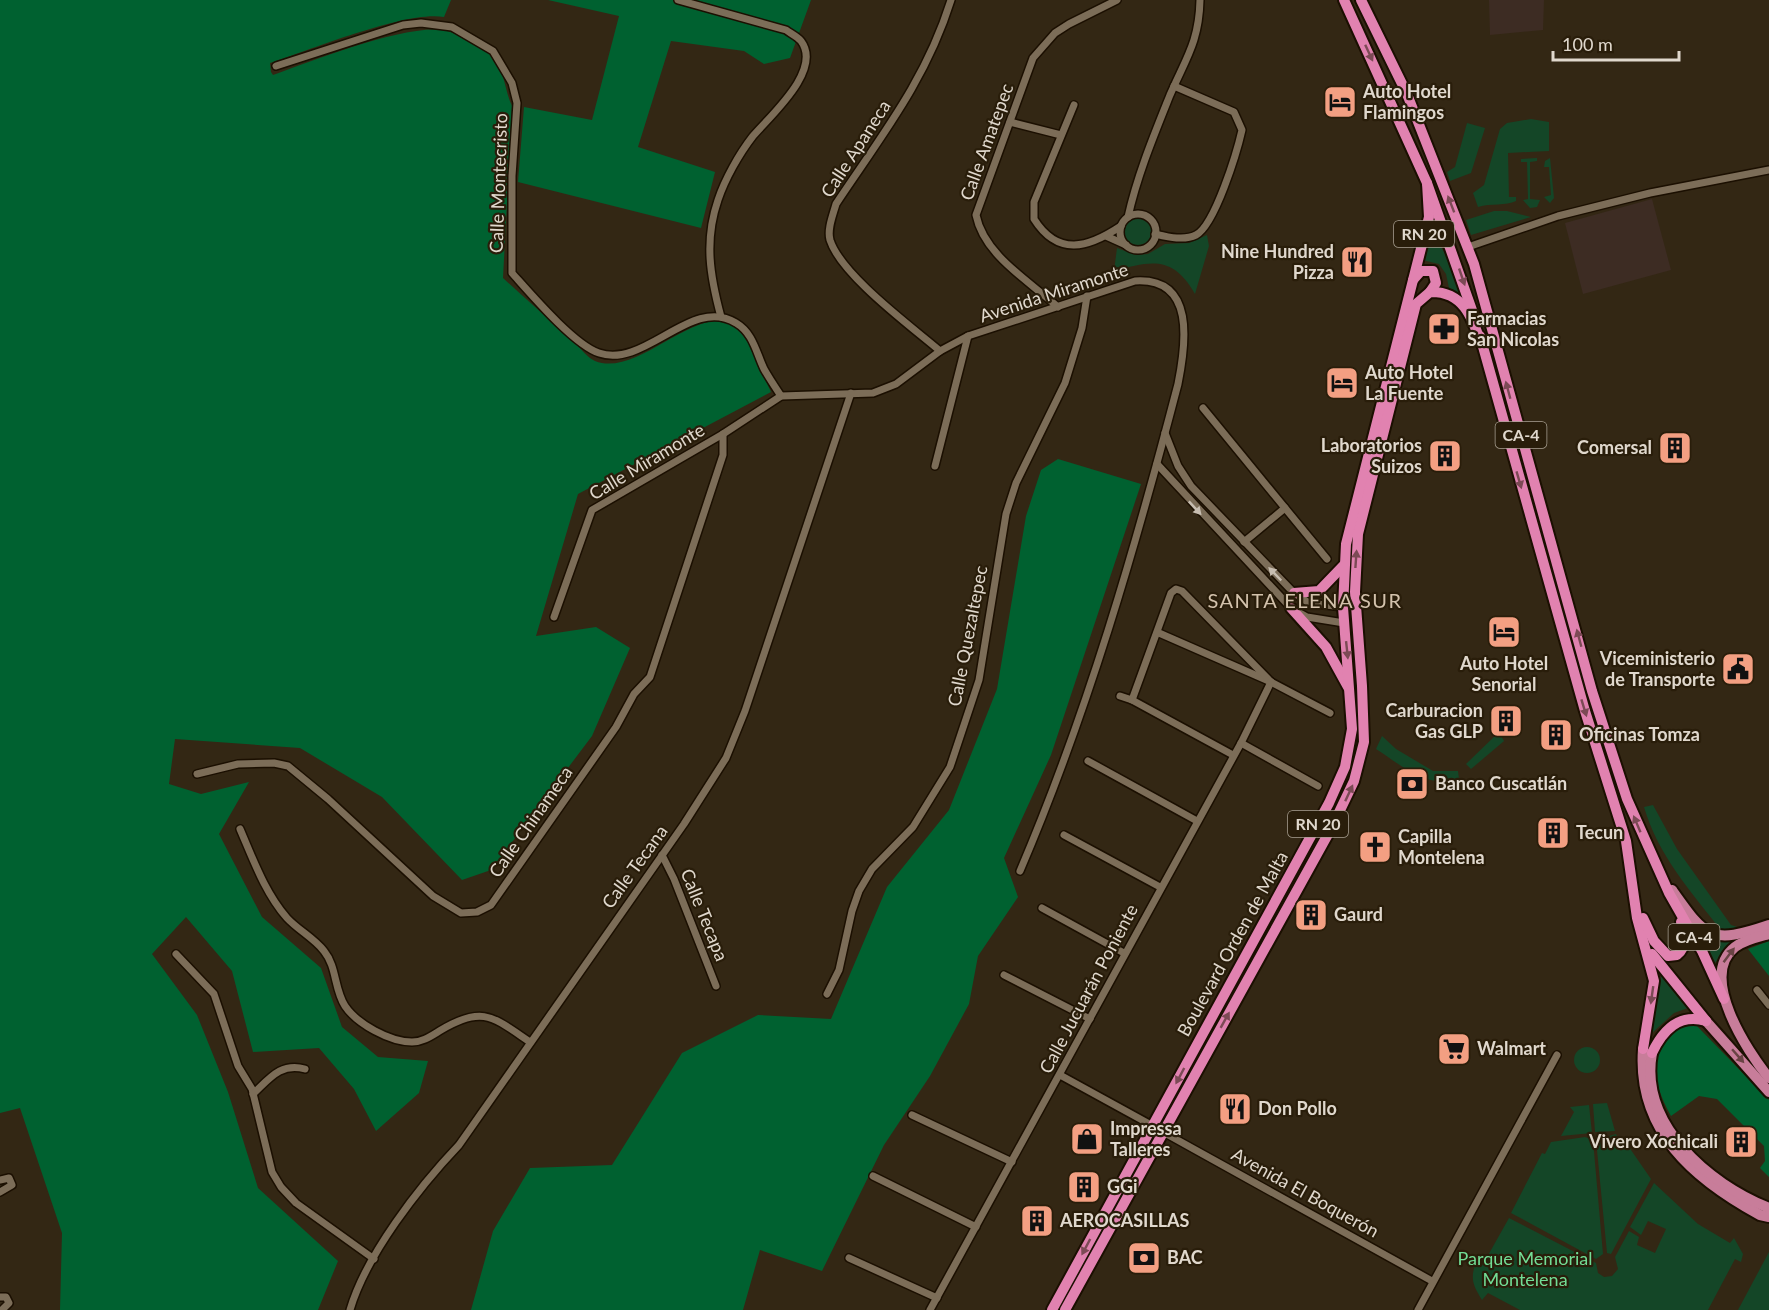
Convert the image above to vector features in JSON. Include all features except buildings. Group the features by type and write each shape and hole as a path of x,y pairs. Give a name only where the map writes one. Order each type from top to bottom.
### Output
{"highway":[{"name":"CA-4","path":"1344,0 1427,183 1467,291 1585,711 1623,826 1637,918 1657,962 1706,1021"},
{"name":"CA-4","path":"1361,0 1407,94 1468,247 1592,691 1627,799 1669,893 1702,951 1724,999"},
{"name":"Boulevard Orden de Malta","path":"1052,1310 1329,803 1345,767 1352,729 1343,607 1344,565 1350,527 1429,217 1427,183"},
{"path":"1411,285 1421,271 1431,270 1437,284 1430,292"},
{"name":"Boulevard Orden de Malta","path":"1065,1310 1332,827 1354,781 1364,742 1355,592 1358,534 1414,310 1420,299 1430,292"},
{"path":"1430,292 1449,294 1460,300 1472,319 1481,343"},
{"path":"1294,593 1319,591 1344,565"},
{"path":"1291,608 1326,646 1351,692"},
{"path":"1632,886 1648,931 1663,953 1672,956 1680,952 1685,935 1669,893"},
{"path":"1637,918 1654,981 1647,1051"},
{"path":"1647,1051 1677,1022 1692,1018 1706,1021"}],"main road":[{"path":"1662,877 1707,933 1734,935 1769,925"},
{"path":"1724,999 1720,976 1726,956 1742,943 1769,934"},
{"name":"CA-4","path":"1724,999 1746,1045 1769,1078"},
{"name":"CA-4","path":"1706,1021 1769,1092"},
{"path":"1647,1051 1645,1098 1651,1112 1679,1155 1698,1175 1721,1193 1760,1215 1769,1217"},
{"path":"1645,1068 1661,1116 1689,1154 1723,1183 1769,1208"}],"street":[{"path":"678,0 786,30 801,41 806,55 802,77 752,138 718,200 712,225 710,277 721,317 735,322 753,340 764,369 781,396"},
{"name":"Calle Apaneca","path":"940,351 879,299 846,265 830,238 831,219 836,204 920,80 937,43 951,0"},
{"name":"Calle Amatepec","path":"1058,307 989,247 980,232 976,215 1033,58 1056,33 1069,24 1117,0"},
{"path":"1074,105 1034,202 1034,219 1056,242 1063,246 1106,236 1121,226 1128,217 1132,196 1174,86 1198,32 1200,0"},
{"name":"Calle Montecristo","path":"276,66 403,25 440,23 465,32 493,51 513,83 517,103 512,176 512,273 536,300 590,349 613,355 642,348 702,318 721,317"},
{"path":"1155,234 1187,238 1202,232 1225,183 1242,130 1239,120 1227,108 1174,86"},
{"path":"1010,122 1061,135"},
{"path":"1468,247 1558,216 1627,199 1769,170"},
{"path":"1106,236 1128,246 1143,249 1152,242 1155,226 1138,208 1132,196"},
{"path":"1128,217 1138,214 1148,217"},
{"path":"1121,226 1122,238 1128,246"},
{"name":"Avenida Miramonte","path":"781,396 873,393 896,384 940,351 968,336 1135,281 1151,280 1164,285 1176,299 1181,311 1186,343 1166,433 1064,763 1020,871"},
{"name":"Calle Quezaltepec","path":"827,994 839,970 852,911 859,891 872,869 913,826 950,767 979,680 1006,514 1016,483 1065,383 1087,296"},
{"path":"935,466 968,336"},
{"name":"Calle Tecana","path":"350,1310 374,1259 402,1212 436,1168 459,1145 662,855 726,758 745,711 851,393"},
{"name":"Calle Miramonte","path":"554,617 592,510 723,434 781,396"},
{"path":"1203,408 1327,559"},
{"path":"1166,433 1184,476 1294,593 1309,603 1343,607"},
{"name":"Calle Chinameca","path":"197,774 238,764 274,763 288,766 328,799 433,896 460,913 477,912 491,905 616,727 634,694 650,677 723,455 723,434"},
{"path":"1157,464 1291,608 1313,619 1344,623"},
{"path":"1244,542 1285,508"},
{"path":"1132,700 1159,633 1171,592 1179,589 1271,681"},
{"path":"1159,633 1271,681 1330,713"},
{"name":"Calle Jucuarán Poniente","path":"930,1310 1240,743 1271,681"},
{"path":"1119,696 1132,700 1233,755"},
{"path":"1240,743 1318,786"},
{"path":"1088,760 1197,821"},
{"path":"240,830 267,887 286,916 324,950 333,964 345,1006 359,1019 381,1033 411,1042 425,1040 467,1016 480,1014 493,1017 530,1042"},
{"path":"1064,835 1160,887"},
{"name":"Calle Tecapa","path":"662,855 687,909 716,986"},
{"path":"1042,908 1124,953"},
{"path":"176,954 214,994 238,1066 253,1094 272,1172 281,1187 296,1203 374,1259"},
{"path":"1004,975 1089,1019"},
{"path":"1757,990 1769,1005"},
{"path":"1418,1310 1557,1055"},
{"path":"253,1094 280,1070 294,1066 305,1069"},
{"path":"1060,1075 1153,1126"},
{"path":"912,1115 1012,1162"},
{"name":"Avenida El Boquerón","path":"1163,1132 1432,1281"},
{"path":"873,1176 976,1227"},
{"path":"0,1180 9,1178 12,1185 0,1192"},
{"path":"849,1258 937,1298"},
{"path":"0,1297 6,1297 9,1302 2,1310"}],"shaded area":[{"path":"1489,0 1544,0 1543,30 1490,35"},
{"path":"1652,199 1671,270 1583,294 1565,223"}],"green space":[{"path":"0,0 451,0 444,17 428,16 407,19 358,32 270,63 271,72 273,75 382,38 426,30 447,31 483,48 492,55 502,73 512,106 503,278 595,361 612,363 631,359 688,330 705,323 722,321 736,328 747,341 771,392 578,494 536,636 596,627 630,648 592,736 491,870 462,880 382,797 300,748 175,739 169,784 201,794 249,782 219,834 262,917 321,968 342,1027 378,1057 428,1061 419,1093 376,1131 354,1089 319,1048 253,1052 232,971 186,917 152,954 197,1015 228,1092 258,1188 338,1261 318,1310 60,1310 62,1233 20,1108 0,1113"},
{"path":"548,0 811,0 790,58 764,64 744,51 671,41 638,147 715,172 701,228 518,182 524,107 592,120 619,16"},
{"path":"1531,119 1549,122 1549,151 1508,153 1509,197 1516,197 1516,201 1478,207 1473,193 1484,185 1500,129 1507,123"},
{"path":"1467,123 1485,128 1471,173 1450,181 1447,172 1455,167"},
{"path":"1537,158 1537,161 1530,162 1530,199 1540,200 1537,207 1530,208 1523,200 1528,199 1527,162 1521,162 1521,159"},
{"path":"1550,158 1554,198 1550,203 1544,197 1551,195 1549,167 1544,167 1545,161"},
{"path":"1494,211 1507,211 1531,217 1471,235 1466,220"},
{"path":"1138,217 1148,221 1152,231 1148,241 1138,245 1128,241 1124,231 1128,221"},
{"path":"1432,231 1444,252 1460,294 1449,288 1446,274 1439,264 1422,260"},
{"path":"1207,235 1209,246 1195,294 1187,281 1178,273 1160,264 1139,265 1114,271 1117,248 1136,255 1148,254 1165,244 1189,243"},
{"path":"1058,459 1141,484 1051,755 1004,858 1018,897 978,956 969,1004 930,1076 884,1145 822,1271 760,1250 743,1310 471,1310 493,1231 530,1168 612,1165 682,1053 758,1015 831,1019 887,887 949,810 997,689 1026,516 1041,470"},
{"path":"1499,732 1504,741 1471,769 1466,764"},
{"path":"1382,736 1396,749 1433,771 1458,771 1459,779 1448,782 1436,781 1415,774 1376,749"},
{"path":"1653,805 1677,849 1731,925 1747,930 1721,930 1687,887 1667,857 1650,825 1644,807"},
{"path":"1701,937 1718,941 1736,939 1723,950 1714,965"},
{"path":"1769,941 1769,976 1748,949"},
{"path":"1661,976 1688,1008 1674,1013 1652,1033 1651,1020"},
{"path":"1682,1026 1697,1026 1769,1100 1769,1177 1760,1168 1765,1161 1764,1146 1717,1099 1699,1096 1671,1116 1659,1090 1656,1068 1663,1047"},
{"path":"1587,1047 1597,1050 1600,1060 1597,1070 1587,1073 1577,1070 1574,1060 1577,1050"},
{"path":"1607,1103 1615,1131 1595,1132 1593,1104"},
{"path":"1589,1105 1592,1133 1561,1136 1574,1112 1570,1107"},
{"path":"1616,1134 1618,1139 1622,1137 1651,1179 1611,1254 1607,1253 1596,1140"},
{"path":"1585,1137 1593,1140 1603,1254 1596,1259 1511,1213 1542,1153 1545,1154 1551,1142"},
{"name":"Parque Memorial Montelena","path":"1654,1183 1698,1224 1730,1243 1734,1238 1743,1254 1741,1262 1735,1259 1708,1310 1520,1310 1488,1293 1482,1300 1474,1283 1475,1265 1482,1266 1509,1218 1596,1263 1598,1273 1604,1277 1612,1276 1618,1269 1615,1257 1629,1231 1639,1237 1637,1245 1655,1253 1666,1229 1648,1221 1641,1235 1630,1227"},
{"path":"1769,1252 1769,1310 1738,1310"}],"place":[{"name":"Auto Hotel Flamingos","path":"1340,102"},
{"name":"Nine Hundred Pizza","path":"1357,262"},
{"name":"Farmacias San Nicolas","path":"1444,329"},
{"name":"Auto Hotel La Fuente","path":"1342,383"},
{"name":"Comersal","path":"1675,448"},
{"name":"Laboratorios Suizos","path":"1445,456"},
{"name":"Auto Hotel Senorial","path":"1504,632"},
{"name":"Viceministerio de Transporte","path":"1738,669"},
{"name":"Carburacion Gas GLP","path":"1506,721"},
{"name":"Oficinas Tomza","path":"1556,735"},
{"name":"Banco Cuscatlán","path":"1412,784"},
{"name":"Tecun","path":"1553,833"},
{"name":"Capilla Montelena","path":"1375,847"},
{"name":"Gaurd","path":"1311,915"},
{"name":"Walmart","path":"1454,1049"},
{"name":"Don Pollo","path":"1235,1109"},
{"name":"Impressa Talleres","path":"1087,1139"},
{"name":"Vivero Xochicali","path":"1741,1142"},
{"name":"GGi","path":"1084,1187"},
{"name":"AEROCASILLAS","path":"1037,1221"},
{"name":"BAC","path":"1144,1258"}],"district":[{"name":"SANTA ELENA SUR","path":"1305,601"}]}
